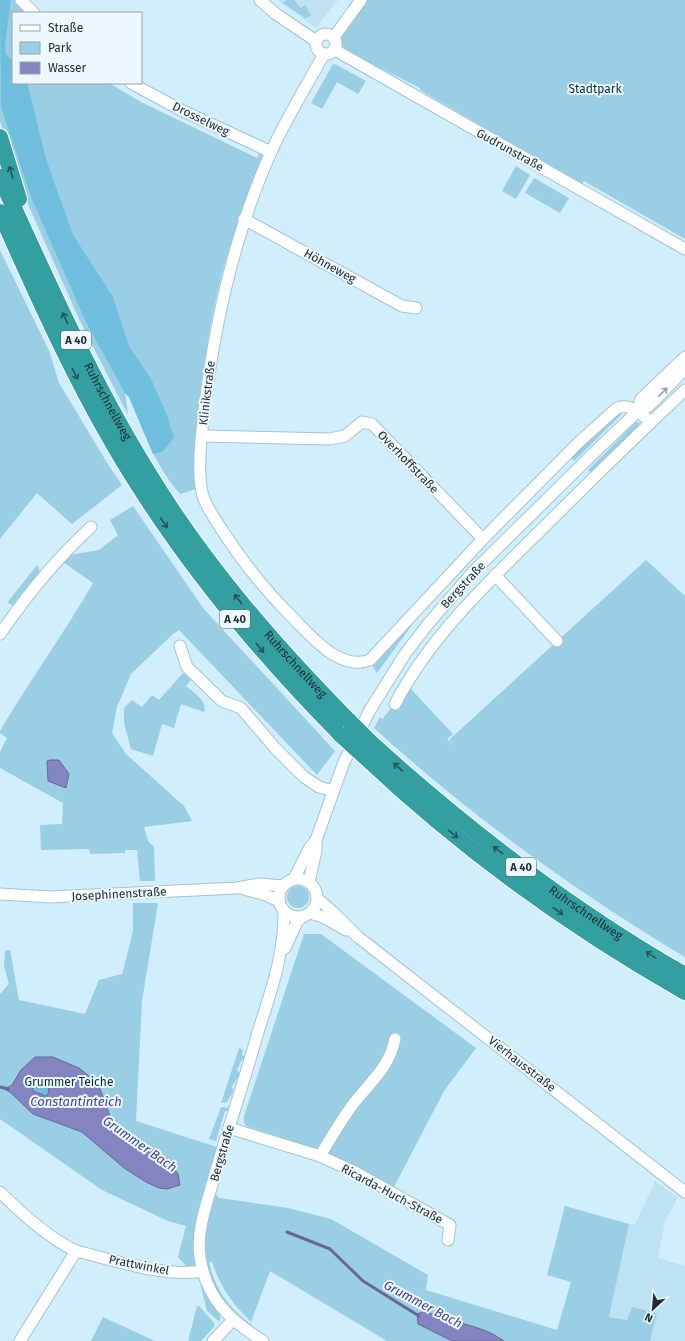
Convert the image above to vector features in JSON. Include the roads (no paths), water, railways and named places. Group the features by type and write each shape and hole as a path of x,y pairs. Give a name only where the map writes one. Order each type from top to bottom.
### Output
{"highway":[{"path":"0,137 33,250"},
{"name":"Ruhrschnellweg","path":"0,177 90,371 144,480 181,549 230,613 282,674 366,748 423,809 506,875 588,932 685,992"},
{"name":"Ruhrschnellweg","path":"0,212 46,314 93,408 144,480"},
{"path":"0,237 46,314"},
{"name":"Ruhrschnellweg","path":"366,748 426,793 496,849 608,928 685,975"}],"street":[{"path":"21,0 33,12"},
{"path":"260,0 276,14 316,40"},
{"path":"334,37 361,0"},
{"path":"316,40 324,34 334,37"},
{"path":"316,40 317,50 324,54 332,53 337,44 334,37"},
{"name":"Gudrunstraße","path":"335,50 685,249"},
{"name":"Klinikstraße","path":"324,54 271,152 244,218 217,324 209,371 201,464 203,497 222,531 256,579 302,627 338,657 354,663 363,663 378,653"},
{"name":"Drosselweg","path":"133,84 181,110 271,152"},
{"name":"Höhneweg","path":"244,218 402,306 416,308"},
{"name":"Bergstraße","path":"637,412 641,399 685,357"},
{"name":"Bergstraße","path":"294,879 309,849 316,840 344,762 370,710 405,654 428,624 472,573 637,412 648,406 685,369"},
{"name":"Bergstraße","path":"395,704 408,681 441,636 495,575 685,390"},
{"name":"Bergstraße","path":"378,653 398,629 483,539 579,442 617,408 631,406 651,422"},
{"name":"Overhoffstraße","path":"203,436 330,439 345,436 362,422 372,424 483,539"},
{"path":"0,634 48,570 91,527"},
{"name":"Bergstraße","path":"495,575 557,641"},
{"path":"180,646 187,667 222,701 241,708 275,748 304,777 319,788 333,791"},
{"name":"Bergstraße","path":"309,882 316,851 316,840"},
{"path":"279,901 279,893 282,886 294,879 303,879 309,882 314,887 317,898"},
{"name":"Josephinenstraße","path":"0,894 50,897 238,888 260,884 282,886"},
{"name":"Josephinenstraße","path":"238,888 266,895 279,901"},
{"name":"Bergstraße","path":"263,1341 232,1320 222,1310 209,1290 202,1271 200,1256 201,1223 282,954 297,922 315,905 317,898"},
{"name":"Vierhausstraße","path":"317,898 358,937 685,1192"},
{"name":"Bergstraße","path":"279,901 284,911 282,954"},
{"path":"284,911 294,916 306,914"},
{"name":"Vierhausstraße","path":"306,914 323,917 358,937"},
{"path":"320,1156 353,1104 385,1065 392,1054 395,1039"},
{"name":"Ricarda-Huch-Straße","path":"229,1128 320,1156 362,1176 450,1225 448,1240"},
{"name":"Prattwinkel","path":"0,1192 13,1205 64,1246 76,1252 165,1271 202,1271"},
{"path":"20,1341 76,1252"},
{"path":"213,1341 232,1320"}],"water":[{"path":"59,760 69,774 66,788 48,781 47,761"},
{"name":"Constantinteich","path":"35,1057 53,1057 79,1068 98,1083 110,1116 125,1133 168,1159 178,1174 180,1185 167,1189 159,1188 146,1182 124,1168 82,1132 33,1114 5,1089 12,1085 21,1070","holes":["41,1082 49,1089 46,1096 33,1091 32,1085"]},
{"path":"425,1311 483,1330 504,1341 452,1341 418,1324 417,1314"}],"waterway":[{"name":"Grummer Bach","path":"0,1087 8,1089"},
{"name":"Grummer Bach","path":"287,1232 330,1249 363,1281 419,1316"}],"park label":[{"name":"Stadtpark","path":"595,89"},
{"name":"Grummer Teiche","path":"69,1082"}]}
